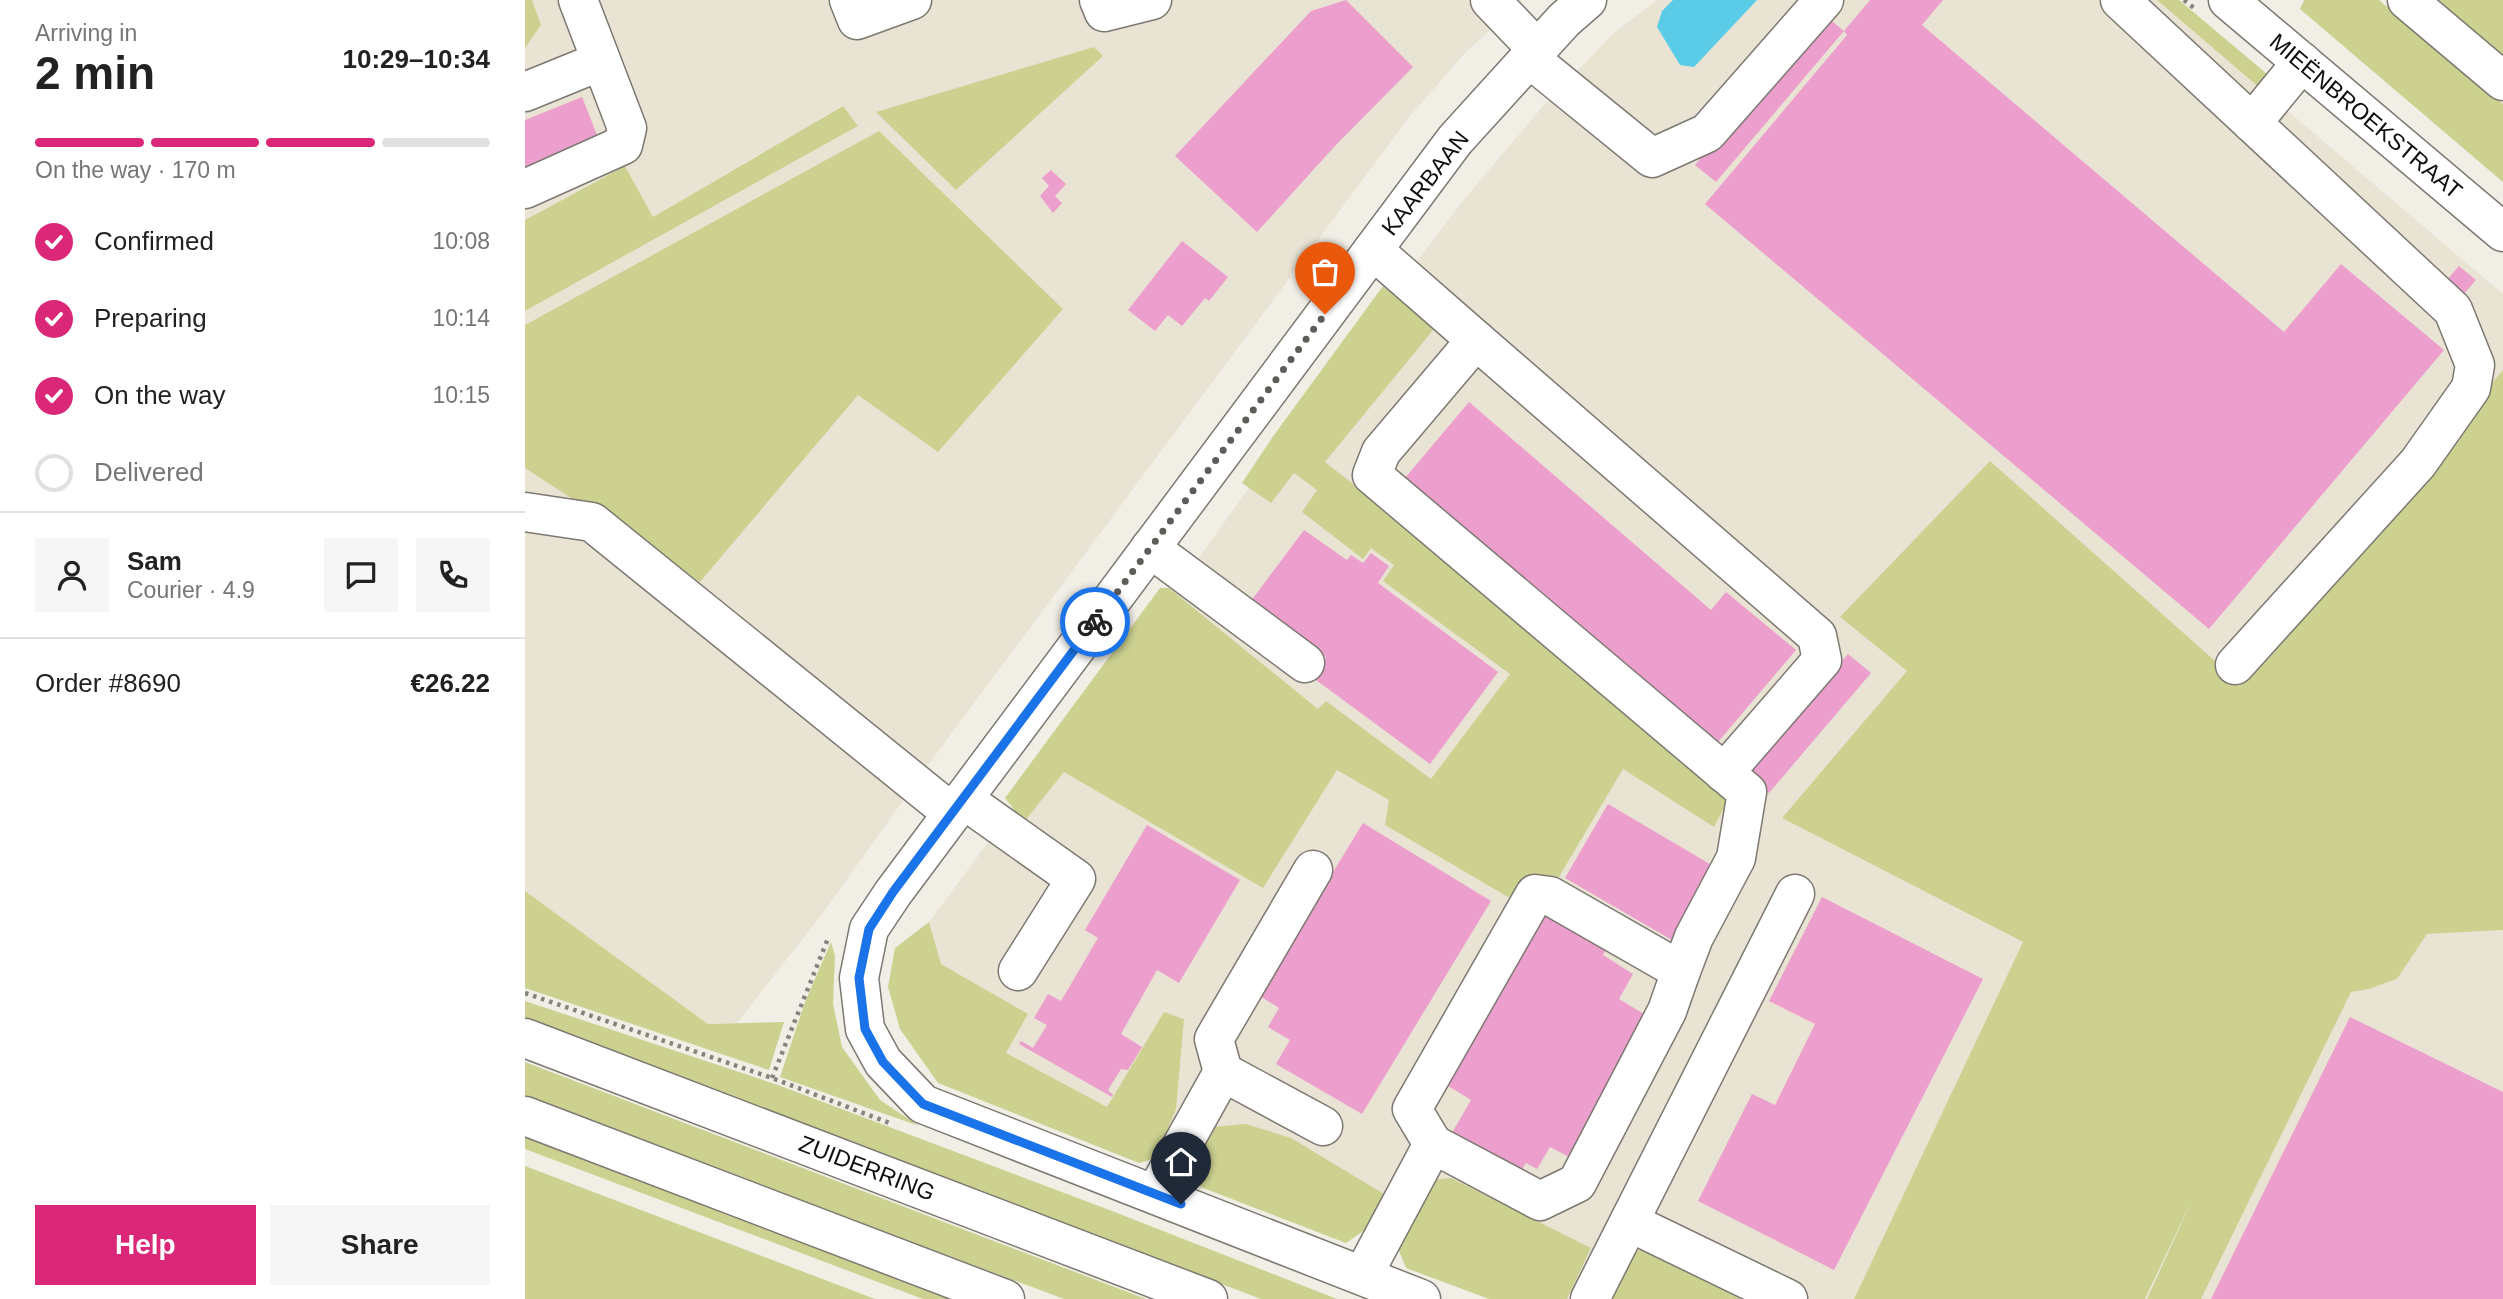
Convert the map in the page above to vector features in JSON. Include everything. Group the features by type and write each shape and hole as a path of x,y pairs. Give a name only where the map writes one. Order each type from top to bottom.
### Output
{"street":[{"path":"525,189 623,145 627,128 578,0"},
{"path":"849,0 857,20 912,0"},
{"path":"1099,0 1104,12 1152,0"},
{"path":"1490,0 1551,74 1652,158 1707,134 1824,0"},
{"name":"KAARBAAN","path":"1155,1194 923,1104 883,1062 865,1029 859,978 869,929 893,892 1455,141 1564,20 1587,0"},
{"path":"2120,0 2453,310 2475,365 2471,388 2418,463 2235,666"},
{"name":"MIEËNBROEKSTRAAT","path":"2228,0 2264,13 2302,62 2503,232"},
{"path":"2407,0 2503,81"},
{"path":"525,92 601,61"},
{"path":"2252,123 2302,62"},
{"path":"1373,250 1817,636 1822,660 1724,773"},
{"path":"1476,340 1381,452 1373,475 1747,792 1736,858 1693,937 1667,1011 1577,1183 1541,1200 1433,1144 1412,1109 1535,894 1550,896 1681,971"},
{"path":"525,512 592,522 957,806 1076,879 1018,971"},
{"path":"1150,548 1305,663"},
{"path":"1313,870 1214,1040 1223,1072 1155,1194 1421,1299"},
{"path":"1590,1299 1795,894"},
{"name":"ZUIDERRING","path":"525,1038 1208,1299"},
{"path":"1223,1072 1323,1126"},
{"path":"525,1116 1005,1299"},
{"path":"1363,1275 1433,1144"},
{"path":"1629,1222 1788,1299"}],"path":[{"path":"525,993 772,1078 845,1107"}],"shaded area":[{"path":"532,0 1523,0 1463,55 1410,116 934,757 825,910 737,1023 708,1024 525,891 525,311 858,126 842,106 653,217 625,166 525,220 525,48 541,25"},
{"path":"1657,0 2157,0 2503,294 2503,370 2241,684 1990,462 1841,618 1908,671 1782,818 2023,942 1854,1299 1558,1299 972,1073 929,922 1170,598 1345,354 1467,196 1544,105 1613,34"},
{"path":"2503,930 2503,1299 2146,1299 2286,1001 2369,989 2397,979 2427,934"}],"green space":[{"path":"525,0 532,0 541,25 525,48"},
{"path":"2157,0 2179,0 2267,74 2261,89"},
{"path":"2304,0 2379,0 2503,104 2503,182 2300,9"},
{"path":"2433,0 2503,0 2503,59"},
{"path":"1094,47 1103,56 956,190 876,112"},
{"path":"843,106 858,126 525,311 525,220 625,166 653,217"},
{"path":"879,131 1063,309 938,452 858,395 700,582 525,468 525,325"},
{"path":"1383,286 1434,329 1325,462 1592,671 1733,791 1714,827 1623,769 1553,887 1525,891 1508,897 1385,825 1389,800 1337,770 1263,888 1064,772 1024,822 1005,798 1160,588 1169,588 1318,709 1326,701 1431,779 1510,674 1383,581 1394,565 1371,548 1363,559 1302,512 1317,490 1294,473 1271,503 1242,483"},
{"path":"2503,370 2503,930 2427,934 2397,979 2351,992 2201,1299 2147,1299 2194,1196 2145,1299 1854,1299 2023,942 1782,818 1907,671 1840,617 1990,461 2241,684"},
{"path":"525,891 708,1024 784,1022 769,1070 525,988"},
{"path":"929,922 941,964 1028,1014 1006,1053 1107,1107 1164,1012 1184,1019 1176,1109 1156,1158 1139,1163 938,1083 900,1029 888,987 895,948"},
{"path":"831,942 835,956 833,1004 842,1047 880,1100 919,1126 780,1077 805,1002"},
{"path":"525,1001 778,1085 1337,1299 1261,1299 525,1019"},
{"path":"525,1062 1146,1299 1064,1299 525,1098"},
{"path":"1246,1124 1291,1138 1389,1197 1372,1225 1346,1243 1198,1186 1188,1167 1211,1127"},
{"path":"525,1136 949,1299 923,1299 525,1149"},
{"path":"525,1166 875,1299 525,1299"},
{"path":"1451,1178 1591,1248 1567,1299 1489,1299 1406,1268 1395,1241 1424,1181"},
{"path":"1645,1249 1745,1299 1604,1299 1627,1254"}],"water":[{"path":"1673,0 1757,0 1694,67 1680,65 1657,27 1662,11"}],"building":[{"path":"1346,0 1413,67 1334,147 1257,232 1175,156 1311,11"},
{"path":"1834,0 1844,0 1829,19 1844,31 1716,182 1695,165"},
{"path":"1870,0 1943,0 1922,25 2284,332 2341,264 2444,350 2209,629 1705,204 1847,35 1844,31"},
{"path":"582,97 599,140 525,169 525,120"},
{"path":"1051,170 1066,184 1055,196 1062,203 1053,213 1040,196 1049,186 1042,178"},
{"path":"1182,241 1228,277 1209,301 1205,298 1182,326 1168,315 1155,331 1128,310"},
{"path":"2459,266 2476,280 2463,295 2446,281"},
{"path":"1469,402 1711,610 1726,592 1796,650 1718,742 1405,478"},
{"path":"1304,530 1347,560 1351,555 1363,563 1371,553 1389,566 1378,583 1498,672 1430,764 1312,677 1326,657 1251,601"},
{"path":"1848,654 1871,673 1769,793 1746,773"},
{"path":"1608,804 1720,870 1677,943 1565,878"},
{"path":"1363,823 1491,901 1362,1114 1276,1064 1290,1040 1268,1027 1279,1008 1252,991 1275,967"},
{"path":"1147,825 1240,880 1179,983 1157,970 1121,1034 1142,1047 1128,1070 1121,1069 1108,1090 1112,1097 1019,1044 1021,1041 1033,1048 1047,1025 1034,1018 1048,994 1061,1001 1098,938 1085,930"},
{"path":"1822,897 1983,979 1834,1270 1698,1201 1752,1094 1775,1105 1815,1024 1769,1001"},
{"path":"1540,909 1607,948 1603,955 1633,974 1619,999 1652,1019 1571,1158 1550,1147 1537,1169 1526,1163 1517,1177 1449,1138 1471,1100 1440,1081"},
{"path":"2350,1017 2503,1092 2503,1299 2211,1299"}],"way so far":[{"path":"1095,622 1325,314"}],"route":[{"path":"1095,622 893,892 869,929 859,978 865,1029 883,1062 923,1104 1181,1204"}]}
